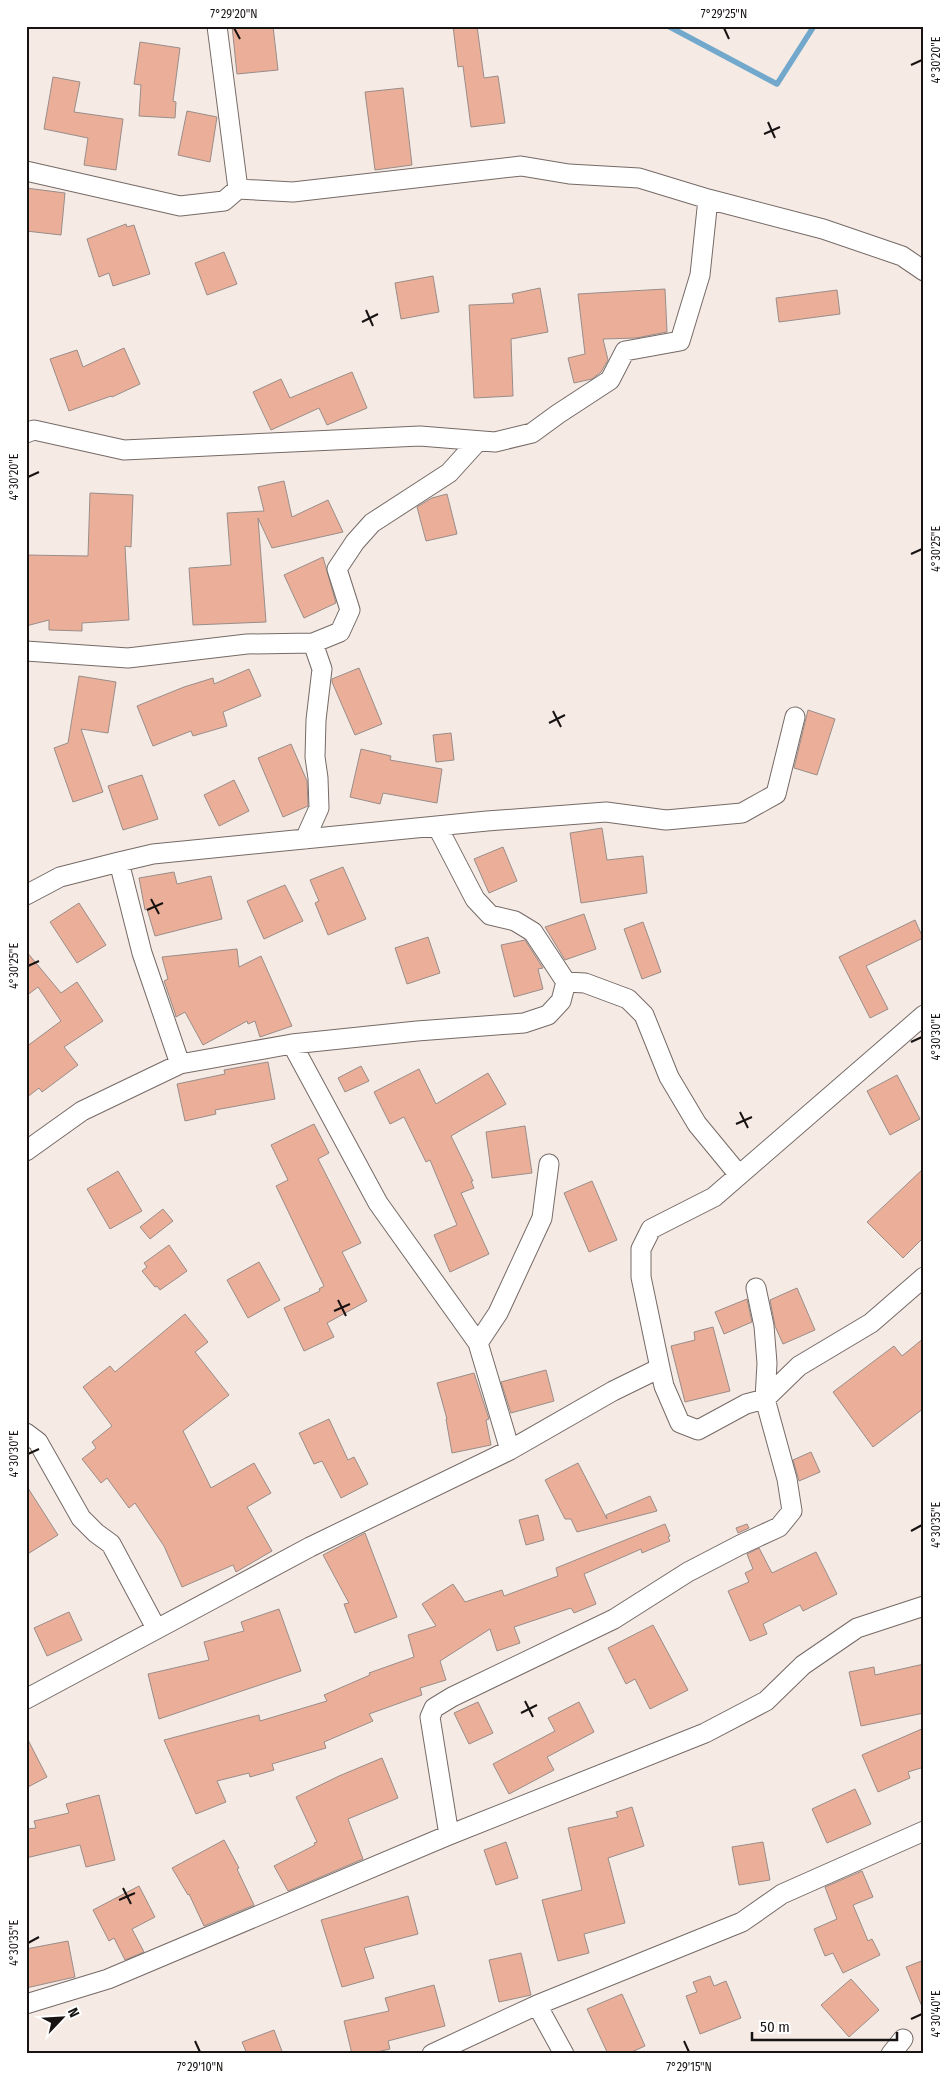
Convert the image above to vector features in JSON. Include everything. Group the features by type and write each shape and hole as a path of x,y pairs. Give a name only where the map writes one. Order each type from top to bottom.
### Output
{"street":[{"path":"217,26 238,189"},
{"path":"26,171 180,206 224,201 238,189 293,192 521,166 569,174 639,178 708,199 822,228 902,256 924,271"},
{"path":"26,432 34,430 124,450 420,436 496,442 532,433 610,380 624,351 680,341 700,275 708,199"},
{"path":"26,651 128,658 247,644 313,643 340,632 350,610 336,569 355,542 372,523 449,473 478,441"},
{"path":"305,839 318,808 318,778 315,757 316,720 322,669 313,643"},
{"path":"26,895 60,877 152,854 437,826 606,812 666,820 742,813 776,794 795,717"},
{"path":"26,1151 82,1111 180,1064 292,1044 418,1031 524,1023 548,1015 561,1000 566,982 533,932 515,921 490,915 475,899 437,826"},
{"path":"119,862 142,953 180,1064"},
{"path":"566,982 585,983 628,999 644,1015 669,1077 697,1124 739,1176"},
{"path":"924,1015 714,1197 651,1229 642,1249 641,1277 664,1386 680,1423 698,1430 746,1404 765,1399 799,1366 872,1323 924,1277"},
{"path":"292,1044 378,1203 478,1343 510,1450"},
{"path":"478,1343 498,1312 542,1218 549,1164"},
{"path":"449,1835 430,1717 434,1708 452,1697 614,1619 688,1572 779,1527 792,1511 787,1479 765,1399 767,1363 764,1326 756,1288"},
{"path":"26,1699 310,1547 510,1450 613,1391 660,1368"},
{"path":"26,1433 38,1442 81,1518 96,1533 111,1544 156,1628"},
{"path":"26,2004 108,1979 449,1835 705,1733 766,1701 803,1665 857,1628 924,1606"},
{"path":"432,2054 537,2005 742,1922 782,1894 924,1831"},
{"path":"537,2005 564,2054"},
{"path":"891,2054 903,2039"}],"building":[{"path":"232,26 273,26 278,70 237,74"},
{"path":"453,26 477,26 484,78 498,76 505,123 471,127 463,66 458,67"},
{"path":"140,42 180,48 173,101 176,102 175,118 139,116 141,85 134,84"},
{"path":"53,77 80,82 74,112 123,119 116,170 84,165 88,138 44,129"},
{"path":"403,88 412,165 375,170 365,92"},
{"path":"187,111 217,117 210,162 178,155"},
{"path":"26,188 65,193 61,235 26,231"},
{"path":"126,224 127,227 134,225 150,274 113,286 109,273 99,277 87,239"},
{"path":"224,252 237,284 207,295 195,263"},
{"path":"433,276 439,312 401,319 395,283"},
{"path":"540,288 548,332 511,339 513,396 474,398 469,305 514,303 512,294"},
{"path":"665,289 667,332 636,338 603,339 608,360 601,372 592,379 574,383 568,358 585,354 578,294"},
{"path":"837,290 840,314 779,322 776,298"},
{"path":"124,348 140,384 112,397 69,411 50,359 77,350 83,367"},
{"path":"352,372 367,408 327,425 319,408 271,430 253,392 281,379 290,398"},
{"path":"284,481 292,517 328,500 343,532 272,548 258,518 266,622 193,625 189,568 231,565 227,513 264,511 258,487"},
{"path":"90,493 133,495 131,547 125,546 129,620 82,623 82,631 49,630 49,620 26,626 26,555 88,556"},
{"path":"447,494 457,534 426,541 417,507 432,498"},
{"path":"323,557 336,603 304,618 284,575"},
{"path":"359,668 382,724 355,735 332,679"},
{"path":"249,669 261,696 223,712 227,726 193,736 191,731 153,746 137,706 184,687 213,678 214,684"},
{"path":"79,676 116,682 108,733 81,729 103,792 73,802 54,748 68,743"},
{"path":"808,710 835,719 817,775 794,768"},
{"path":"451,733 454,760 436,762 433,735"},
{"path":"291,744 307,781 308,806 283,817 258,758"},
{"path":"361,749 391,756 390,760 442,769 437,803 383,793 380,804 350,797"},
{"path":"142,775 158,819 123,830 108,786"},
{"path":"234,780 249,811 219,826 204,795"},
{"path":"602,828 607,860 643,856 647,893 581,903 570,833"},
{"path":"503,847 517,881 489,893 474,859"},
{"path":"343,867 366,919 328,935 315,903 319,901 310,880"},
{"path":"174,872 177,884 211,876 222,919 155,936 147,909 145,910 139,878"},
{"path":"285,885 303,921 264,939 247,901"},
{"path":"79,903 106,945 77,963 50,922"},
{"path":"584,914 596,949 565,960 545,927"},
{"path":"915,920 923,938 866,966 888,1009 870,1018 839,957"},
{"path":"643,922 661,972 642,979 624,929"},
{"path":"428,937 440,973 407,984 395,948"},
{"path":"525,940 543,968 538,969 543,989 514,997 501,945"},
{"path":"237,949 239,967 261,956 292,1026 260,1037 255,1021 248,1024 247,1021 203,1045 185,1012 176,1017 164,981 168,979 162,957"},
{"path":"26,951 61,993 77,982 103,1021 64,1047 78,1065 42,1092 39,1088 26,1098 26,1047 61,1021 38,987 26,996"},
{"path":"268,1062 275,1099 215,1110 216,1114 185,1121 177,1084 225,1074 224,1070"},
{"path":"361,1066 369,1081 345,1092 338,1078"},
{"path":"419,1069 436,1104 488,1073 506,1104 451,1136 473,1181 471,1181 474,1188 461,1193 489,1254 450,1272 434,1235 457,1225 430,1160 426,1162 404,1117 390,1124 374,1092"},
{"path":"897,1075 920,1119 890,1135 867,1091"},
{"path":"314,1124 329,1153 318,1159 361,1243 342,1252 367,1301 327,1323 334,1337 304,1351 284,1308 320,1291 319,1289 324,1286 276,1186 288,1180 271,1145"},
{"path":"525,1126 532,1173 492,1178 486,1132"},
{"path":"924,1168 924,1237 903,1258 867,1222"},
{"path":"118,1171 142,1211 110,1229 87,1189"},
{"path":"592,1181 617,1240 589,1252 564,1193"},
{"path":"163,1209 173,1221 150,1239 140,1227"},
{"path":"169,1245 187,1271 160,1290 157,1286 155,1287 142,1271 147,1267 144,1263"},
{"path":"259,1262 280,1300 248,1318 227,1280"},
{"path":"797,1288 815,1330 783,1344 775,1326 770,1300"},
{"path":"747,1299 752,1322 724,1334 715,1312"},
{"path":"185,1314 208,1342 195,1352 229,1395 183,1431 211,1488 254,1463 271,1493 247,1507 272,1551 236,1572 233,1565 182,1587 164,1546 135,1503 129,1508 107,1478 101,1483 82,1459 96,1448 92,1442 112,1426 83,1387 110,1366 115,1372"},
{"path":"713,1327 730,1391 685,1402 671,1346 695,1340 694,1332"},
{"path":"924,1338 924,1408 873,1447 833,1392 894,1346 902,1356"},
{"path":"546,1370 554,1401 511,1413 501,1382"},
{"path":"474,1373 489,1419 486,1420 491,1445 452,1453 447,1419 437,1383"},
{"path":"329,1419 348,1460 354,1457 368,1484 341,1498 322,1461 314,1464 299,1433"},
{"path":"811,1452 820,1472 799,1481 793,1460"},
{"path":"578,1463 607,1519 606,1515 650,1496 657,1511 577,1532 571,1519 565,1519 545,1480"},
{"path":"26,1485 58,1535 26,1555"},
{"path":"538,1515 544,1540 526,1545 519,1520"},
{"path":"665,1524 670,1541 642,1553 641,1549 584,1574 596,1604 574,1613 571,1608 514,1627 520,1643 497,1651 490,1629 440,1661 446,1680 420,1688 422,1695 369,1714 373,1721 324,1742 326,1748 272,1764 274,1770 250,1777 249,1773 217,1781 226,1802 196,1814 164,1740 259,1715 260,1721 327,1701 324,1695 370,1675 369,1673 414,1657 408,1635 436,1626 422,1604 453,1584 465,1602 502,1590 504,1596 558,1576 556,1568"},
{"path":"747,1524 749,1528 738,1533 736,1528"},
{"path":"365,1533 397,1617 355,1633 344,1604 349,1603 323,1555"},
{"path":"759,1548 772,1573 816,1552 837,1594 803,1611 800,1605 763,1624 767,1634 750,1641 728,1591 749,1582 745,1573 753,1569 747,1554"},
{"path":"279,1609 301,1671 159,1719 148,1674 209,1660 204,1642 244,1631 241,1622"},
{"path":"69,1612 82,1640 47,1656 34,1628"},
{"path":"653,1625 688,1690 650,1709 635,1679 626,1684 608,1648"},
{"path":"924,1664 924,1713 861,1726 849,1672 874,1667 875,1675"},
{"path":"478,1702 493,1733 469,1744 454,1713"},
{"path":"579,1702 594,1732 547,1757 554,1770 509,1794 493,1764 555,1731 548,1718"},
{"path":"924,1728 924,1767 908,1772 910,1778 878,1792 862,1755"},
{"path":"26,1736 47,1777 26,1788"},
{"path":"382,1758 398,1798 348,1819 363,1859 288,1891 274,1866 315,1845 314,1843 317,1842 296,1797"},
{"path":"855,1789 871,1824 827,1843 812,1809"},
{"path":"99,1795 115,1860 86,1867 80,1845 26,1858 26,1829 36,1828 34,1821 69,1813 66,1804"},
{"path":"632,1807 644,1846 608,1858 625,1923 584,1934 589,1953 558,1961 542,1900 582,1890 568,1828 618,1817 616,1812"},
{"path":"224,1840 239,1868 237,1869 254,1905 204,1926 189,1894 172,1868"},
{"path":"506,1842 518,1878 496,1885 484,1850"},
{"path":"763,1842 770,1880 739,1885 732,1847"},
{"path":"862,1871 873,1897 853,1905 868,1941 872,1939 880,1955 843,1973 833,1953 825,1956 814,1929 837,1919 825,1887"},
{"path":"139,1886 155,1917 132,1929 144,1952 125,1960 114,1938 109,1941 93,1910"},
{"path":"408,1896 418,1934 364,1948 374,1978 342,1987 321,1920"},
{"path":"68,1941 75,1977 26,1988 26,1949"},
{"path":"521,1953 531,1995 499,2002 489,1960"},
{"path":"924,1960 924,2009 923,2009 906,1967"},
{"path":"710,1976 714,1986 726,1981 741,2018 700,2034 686,1996 697,1992 693,1982"},
{"path":"851,1979 879,2010 849,2037 821,2005"},
{"path":"434,1985 445,2026 388,2041 390,2049 368,2054 352,2054 344,2021 389,2011 385,1998"},
{"path":"622,1994 645,2046 627,2054 608,2054 587,2009"},
{"path":"274,2030 283,2054 247,2054 242,2042"}],"waterway":[{"path":"668,26 777,84 814,26"}]}
